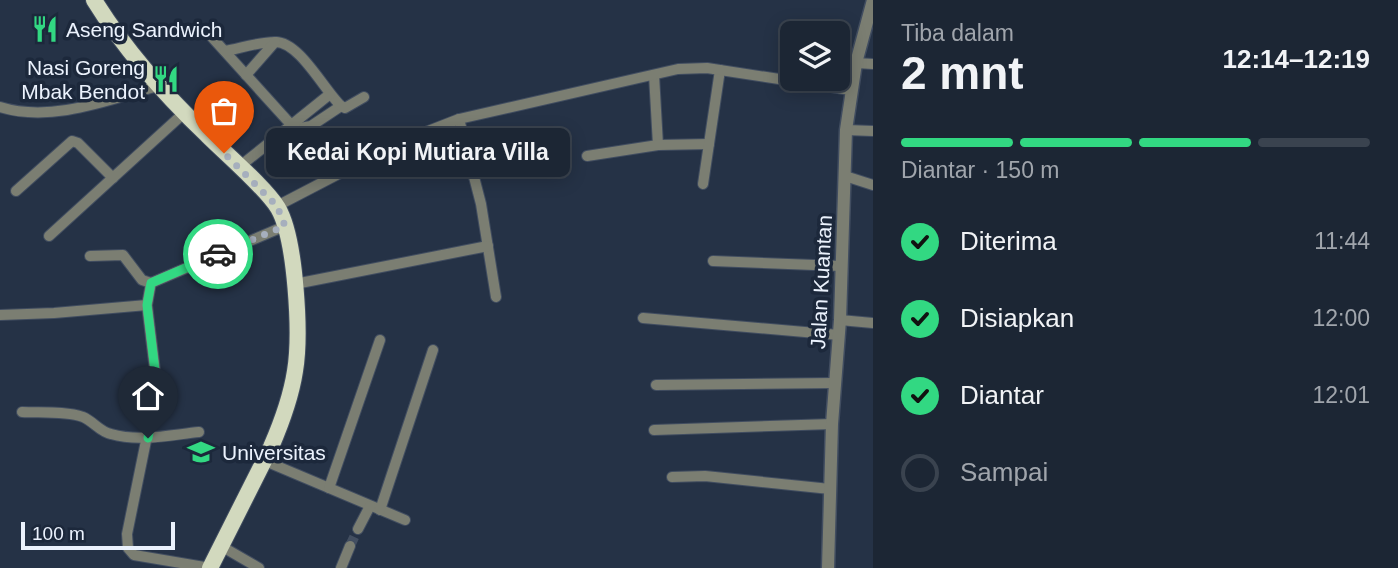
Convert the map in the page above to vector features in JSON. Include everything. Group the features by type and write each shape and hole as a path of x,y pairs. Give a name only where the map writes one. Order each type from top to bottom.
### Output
{"highway":[{"path":"94,0 110,26 158,86 277,206 292,256 296,371 279,428 265,461 210,568"}],"street":[{"name":"Jalan Kuantan","path":"850,90 873,0"},
{"path":"209,34 295,129 311,126 341,106"},
{"path":"225,51 275,42 284,43 292,48 341,106 345,108 364,97"},
{"path":"246,75 275,42"},
{"path":"856,63 873,64"},
{"path":"277,206 400,142 459,119 678,69 720,70 780,79"},
{"path":"703,184 720,70"},
{"path":"654,75 658,145"},
{"path":"0,107 17,112 56,111 88,106 158,86"},
{"name":"Jalan Kuantan","path":"828,568 832,424 840,320 846,130 850,91"},
{"path":"239,167 330,94"},
{"path":"49,236 184,113"},
{"path":"459,119 488,246 496,297"},
{"path":"846,130 873,131"},
{"path":"16,191 72,141 78,143 113,178"},
{"path":"586,156 658,145 709,144"},
{"path":"845,176 873,185"},
{"path":"90,256 123,255 142,280 151,283 285,226"},
{"path":"295,284 488,246"},
{"path":"712,261 841,266"},
{"path":"151,283 147,305 157,376 148,438 127,534 128,548 134,555 210,568"},
{"path":"0,315 147,305"},
{"path":"643,318 839,335"},
{"path":"840,320 873,323"},
{"path":"329,488 380,340"},
{"path":"380,510 433,350"},
{"path":"656,385 835,383"},
{"path":"22,412 76,415 112,435 148,438 199,432"},
{"path":"654,430 832,424"},
{"path":"265,461 405,520"},
{"path":"672,477 705,476 830,489"},
{"path":"358,529 370,506"},
{"path":"221,546 259,568"},
{"path":"341,568 350,546"}],"tunnel":[{"path":"350,546 358,529"}],"way so far":[{"path":"218,254 285,226 277,206 224,153"}],"place":[{"name":"Aseng Sandwich","path":"45,29"},
{"name":"Nasi Goreng Mbak Bendot","path":"166,79"},
{"name":"Kedai Kopi Mutiara Villa","path":"224,153"},
{"name":"Universitas","path":"201,452"}],"route":[{"path":"148,438 157,387 147,305 151,283 218,254"}]}
